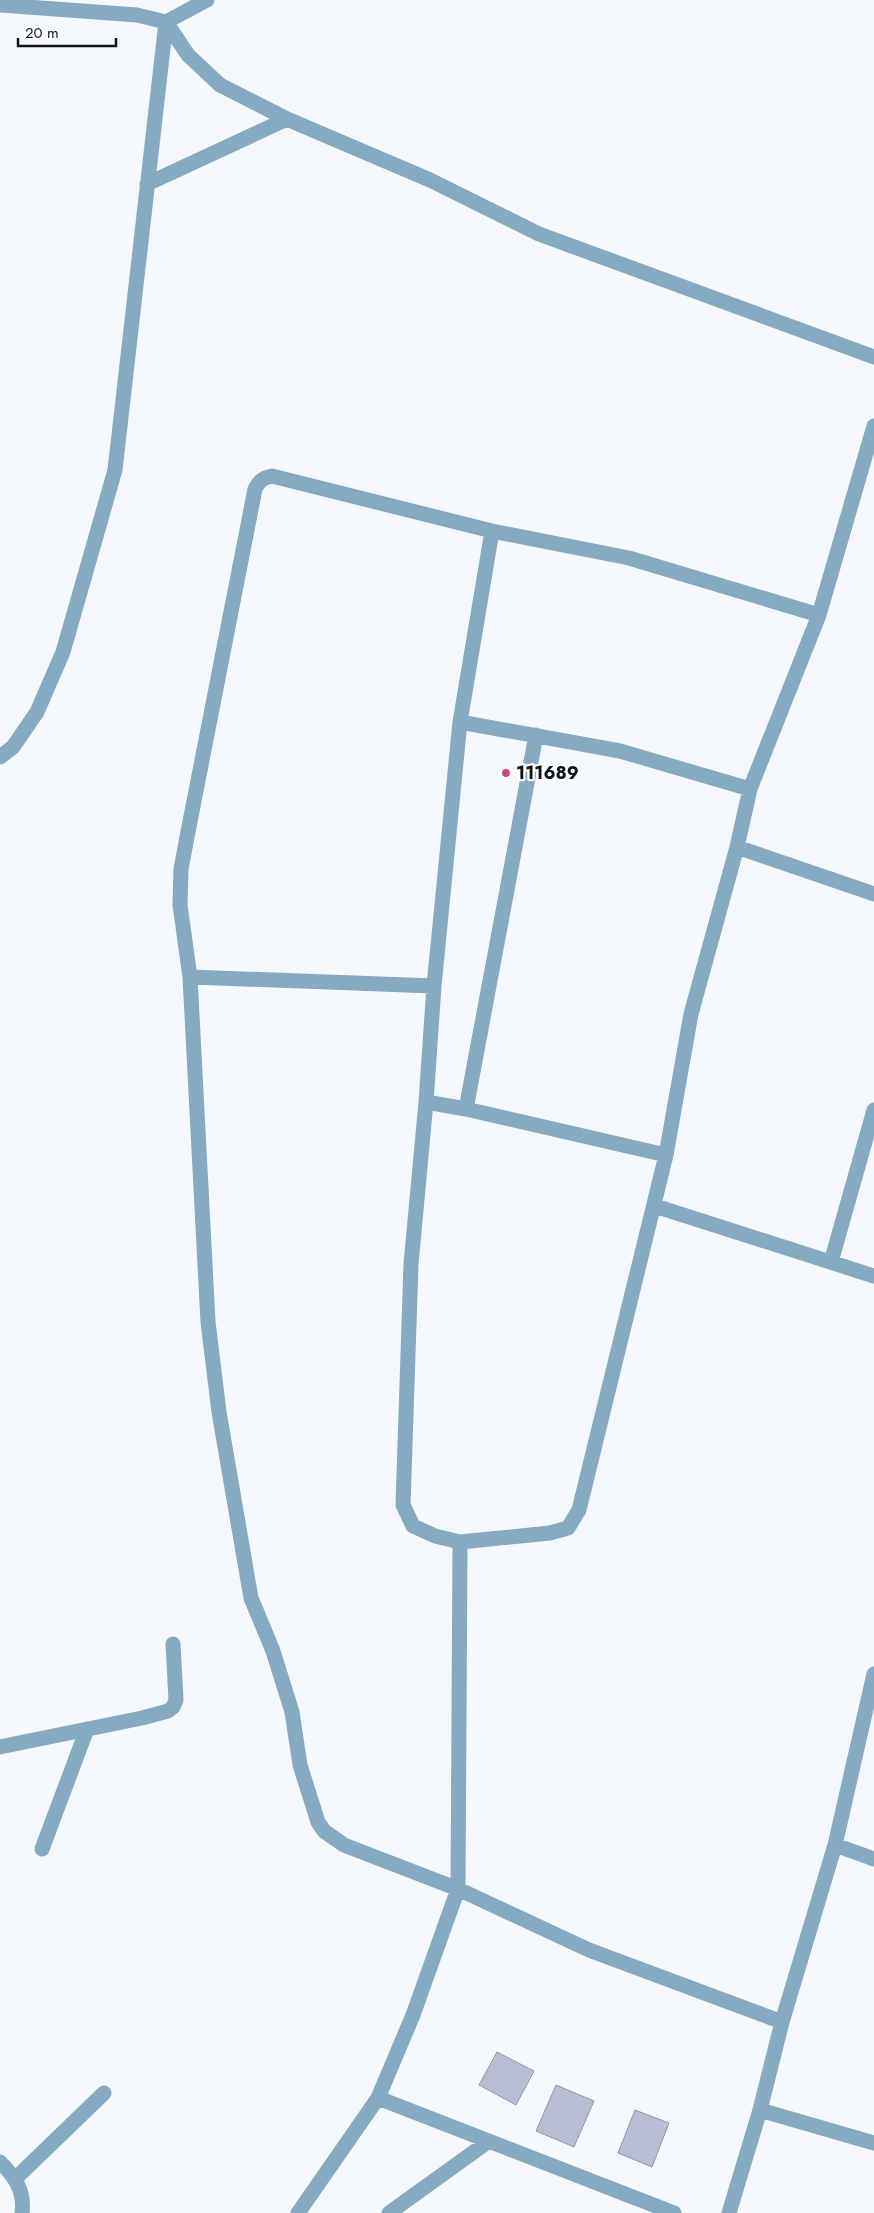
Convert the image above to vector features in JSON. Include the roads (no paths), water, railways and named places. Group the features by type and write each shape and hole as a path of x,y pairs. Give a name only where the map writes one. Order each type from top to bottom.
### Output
{"street":[{"path":"0,5 57,4 137,15 166,22 207,0"},
{"path":"166,22 188,55 220,86 287,118 430,180 539,234 874,357"},
{"path":"0,757 13,747 37,712 63,652 115,470 166,22"},
{"path":"147,184 287,118"},
{"path":"492,531 460,722 434,986 426,1102 411,1264 403,1505 413,1526 435,1536 460,1542 550,1533 568,1528 579,1510 655,1206 691,1014 737,847 750,789 819,615 874,426"},
{"path":"782,2022 590,1950 458,1889 344,1845 324,1831 318,1822 300,1765 292,1712 276,1660 251,1598 219,1412 208,1322 190,976 180,905 181,869 255,489 258,482 264,478 272,476 492,531 629,558 819,615"},
{"path":"460,722 620,750 750,789"},
{"path":"466,1109 536,735"},
{"path":"737,847 874,894"},
{"path":"190,976 434,986"},
{"path":"426,1102 466,1109 666,1155"},
{"path":"831,1262 874,1110"},
{"path":"655,1206 874,1276"},
{"path":"298,2213 378,2098 413,2015 458,1889 460,1542"},
{"path":"0,1746 87,1730 168,1712 176,1700 174,1644"},
{"path":"729,2213 760,2110 782,2022 835,1845 874,1674"},
{"path":"42,1849 87,1730"},
{"path":"835,1845 874,1859"},
{"path":"16,2178 104,2093"},
{"path":"378,2098 674,2213"},
{"path":"760,2110 874,2143"},
{"path":"389,2213 489,2141"},
{"path":"0,2162 16,2178 23,2201 22,2213"}],"place":[{"name":"111689","path":"506,773"}]}
